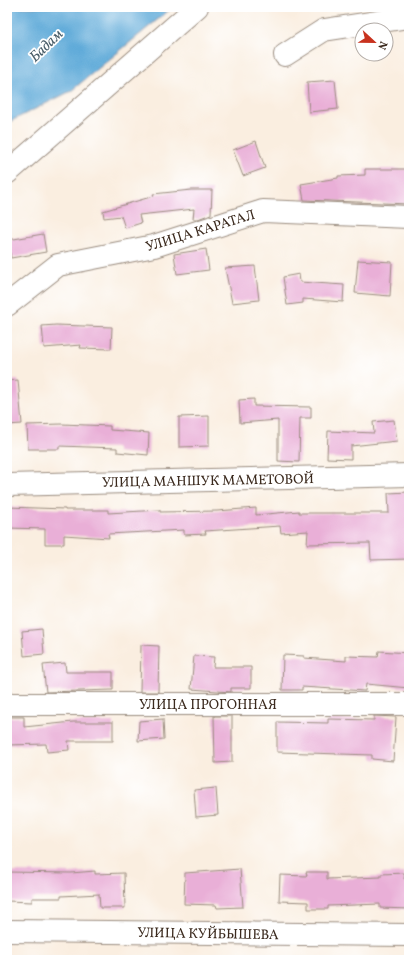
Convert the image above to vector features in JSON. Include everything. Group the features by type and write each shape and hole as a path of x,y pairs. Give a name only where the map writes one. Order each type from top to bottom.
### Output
{"street":[{"path":"7,173 197,7"},
{"path":"285,55 324,30 409,17"},
{"name":"УЛИЦА КАРАТАЛ","path":"7,305 58,265 154,246 263,211 409,217"},
{"name":"УЛИЦА МАНШУК МАМЕТОВОЙ","path":"7,485 409,475"},
{"name":"УЛИЦА ПРОГОННАЯ","path":"7,704 409,704"},
{"name":"УЛИЦА КУЙБЫШЕВА","path":"7,931 409,935"}],"water":[{"name":"Бадам","path":"7,7 173,7 71,91 7,123"}],"building":[{"path":"335,80 338,109 309,112 307,82"},
{"path":"256,141 265,168 243,176 233,150"},
{"path":"365,169 409,169 409,204 304,200 301,184 338,178 338,176 365,175"},
{"path":"191,190 212,190 211,214 198,219 193,219 194,209 139,215 141,223 125,228 121,216 104,218 103,211 154,196 153,194"},
{"path":"43,234 46,252 11,258 8,240"},
{"path":"206,249 209,270 177,274 174,254"},
{"path":"358,260 392,262 390,296 355,293"},
{"path":"255,266 259,300 232,303 225,268"},
{"path":"299,274 300,282 344,285 343,302 303,299 303,303 287,305 283,277"},
{"path":"42,326 112,327 111,349 80,348 81,345 44,348"},
{"path":"18,380 22,424 7,425 7,381"},
{"path":"254,399 254,406 311,407 311,418 300,418 299,462 278,461 278,420 240,423 239,400"},
{"path":"209,416 209,446 179,447 179,417"},
{"path":"394,420 397,441 351,446 351,459 327,458 328,431 374,433 373,422"},
{"path":"62,424 110,426 110,430 149,433 148,455 117,452 117,448 59,446 59,449 28,449 27,425"},
{"path":"409,492 409,559 371,560 370,543 307,544 308,531 281,533 280,526 205,531 206,534 184,535 184,530 108,534 109,538 64,535 64,544 45,544 45,529 7,528 7,507 65,510 108,510 108,513 160,510 160,512 217,511 256,508 256,515 299,511 299,513 389,513 388,493"},
{"path":"42,629 44,654 24,656 22,631"},
{"path":"141,645 159,646 158,692 140,692"},
{"path":"379,651 409,653 409,688 366,684 365,691 302,687 302,690 282,690 283,655 346,661 346,656 378,657"},
{"path":"194,656 214,657 213,667 251,667 251,688 231,688 231,692 191,689"},
{"path":"65,663 66,672 113,672 113,690 46,692 43,665"},
{"path":"214,716 232,716 232,762 215,763"},
{"path":"374,716 396,717 393,761 372,759 372,755 277,752 277,722 328,723 328,719 374,720"},
{"path":"7,717 24,717 24,727 73,722 113,722 113,741 68,741 69,750 47,752 46,744 7,745"},
{"path":"163,719 164,739 138,741 139,721"},
{"path":"216,788 218,815 196,817 194,790"},
{"path":"240,869 243,907 217,908 216,905 184,904 185,873"},
{"path":"95,871 95,874 124,873 125,908 100,908 99,894 61,896 61,898 32,898 32,902 7,901 7,872 71,873"},
{"path":"306,872 327,872 327,879 381,877 381,874 405,873 404,879 409,879 409,909 380,908 380,904 328,906 328,909 308,909 308,902 279,901 280,875 307,876"}]}
